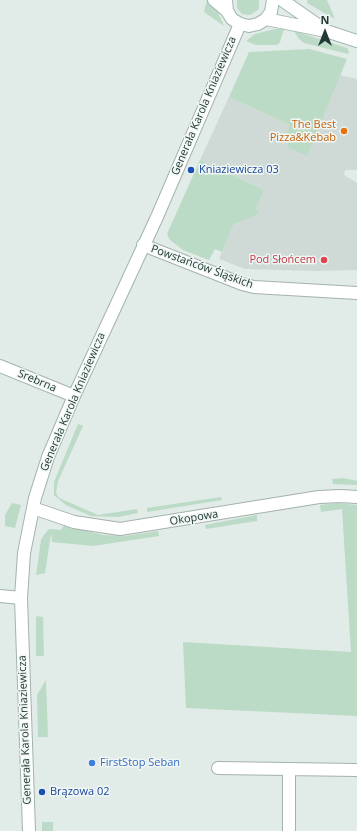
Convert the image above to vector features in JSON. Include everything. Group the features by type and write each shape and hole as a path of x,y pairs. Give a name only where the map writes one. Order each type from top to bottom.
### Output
{"street":[{"path":"214,0 227,6 232,19 240,24 254,25 266,19 271,12 273,0"},
{"path":"282,0 326,31"},
{"path":"266,19 326,31 357,42"},
{"name":"Generała Karola Kniaziewicza","path":"29,831 21,598 24,553 33,508 48,457 74,396 143,246 240,24"},
{"name":"Powstańców Śląskich","path":"143,246 242,284 254,287 357,293"},
{"name":"Srebrna","path":"0,366 74,396"},
{"name":"Okopowa","path":"33,508 82,524 103,528 128,529 320,497 341,496 357,498"},
{"path":"0,596 21,598"},
{"path":"218,768 357,770"},
{"path":"288,831 289,769"}],"shaded area":[{"path":"340,75 357,79 357,170 345,170 344,175 357,183 357,270 318,271 245,269 219,259 234,224 259,214 256,208 264,190 200,160 229,97 290,125 307,155"}],"green space":[{"path":"207,0 218,12 224,26 204,12"},
{"path":"237,0 259,0 259,9 250,15 242,14 237,8"},
{"path":"308,0 327,0 335,19 307,3"},
{"path":"275,29 284,29 280,42 277,45 256,45 246,41 255,34"},
{"path":"294,31 347,48 349,51 348,54 304,43 299,39"},
{"path":"309,49 347,59 307,156 289,148 286,135 290,125 229,97 249,52"},
{"path":"200,160 264,190 256,208 259,214 234,224 222,252 215,249 209,260 183,250 170,240 167,234"},
{"path":"78,424 83,426 58,481 56,493 59,498 98,515 137,509 138,513 118,517 91,516 66,505 54,495 54,482"},
{"path":"343,478 357,481 357,485 333,484 332,479"},
{"path":"221,497 222,500 147,512 147,508"},
{"path":"12,503 21,505 15,528 5,526 5,515"},
{"path":"338,503 357,505 357,716 186,708 183,642 351,652 342,509 321,512 320,505"},
{"path":"257,515 257,521 206,529 205,525"},
{"path":"64,525 103,535 125,536 158,531 159,536 93,546 52,542 51,534 45,573 36,575 41,540 49,529 61,530"},
{"path":"36,616 43,617 44,656 36,656"},
{"path":"46,680 48,737 38,737 37,695"},
{"path":"42,822 53,822 53,831 42,831"}],"place":[{"name":"The Best Pizza&Kebab","path":"344,131"},
{"name":"Kniaziewicza 03","path":"191,170"},
{"name":"Pod Słońcem","path":"324,260"},
{"name":"FirstStop Seban","path":"92,763"},
{"name":"Brązowa 02","path":"42,792"}]}
